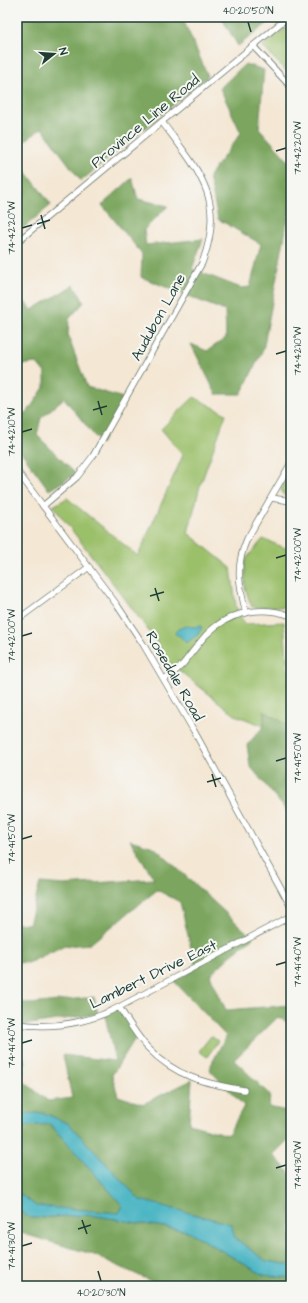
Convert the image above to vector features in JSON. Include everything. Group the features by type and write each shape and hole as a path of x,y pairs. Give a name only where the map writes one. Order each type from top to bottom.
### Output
{"street":[{"name":"Province Line Road","path":"17,242 288,17"},
{"path":"253,46 291,87"},
{"name":"Audubon Lane","path":"43,506 77,477 93,456 202,263 207,251 210,239 211,218 210,204 204,184 193,164 162,122"},
{"path":"246,612 239,580 240,558 246,539 291,463"},
{"name":"Rosedale Road","path":"17,471 134,629 291,907"},
{"path":"271,498 291,501"},
{"path":"17,620 89,567"},
{"path":"164,680 182,664 213,628 230,618 246,612 269,611 291,616"},
{"name":"Lambert Drive East","path":"17,1024 45,1026 71,1024 97,1017 119,1007 291,916"},
{"path":"119,1007 143,1042 156,1056 167,1064 198,1080 244,1090"}],"green space":[{"path":"17,17 182,17 208,76 81,181 42,128 17,147"},
{"path":"221,17 267,17 272,20 238,46"},
{"path":"291,24 291,76 262,46"},
{"path":"245,64 264,70 259,128 291,164 291,203 263,350 241,394 216,394 191,344 207,351 226,338 225,311 141,277 142,254 102,205 132,178 138,199 168,206 144,230 146,245 203,239 192,269 241,288 250,287 261,244 218,219 209,176 241,133 220,88"},
{"path":"17,159 51,205 17,233"},
{"path":"74,285 84,302 69,319 68,336 87,387 123,398 101,444 64,398 41,418 37,435 76,474 49,490 17,446 17,413 27,413 45,386 45,373 37,363 17,365 17,294 32,310"},
{"path":"194,397 226,414 200,486 188,533 231,568 236,606 244,624 284,622 288,669 291,672 291,727 264,711 264,726 235,715 166,660 156,641 53,506 67,498 138,556 183,455 161,429"},
{"path":"291,470 291,499 284,496 281,489"},
{"path":"263,539 291,549 291,609 286,607 252,607 245,589 245,560"},
{"path":"264,711 291,727 291,816 250,766 247,745 264,726"},
{"path":"130,840 154,847 253,938 238,949 210,975 226,1010 291,1005 291,1024 278,1017 234,1060 270,1095 269,1107 291,1112 291,1137 273,1155 291,1174 291,1265 266,1261 235,1238 231,1224 140,1200 69,1124 44,1113 17,1114 17,1038 25,1062 22,1080 48,1101 72,1098 63,1055 115,1061 104,1011 117,1006 136,1037 112,1075 118,1096 143,1104 192,1080 189,1124 228,1135 244,1106 209,1069 226,1036 174,981 196,969 180,902 157,890 90,944 63,946 28,963 17,962 17,923 29,924 40,883 64,885 154,879"},
{"path":"94,997 98,1014 17,1026 17,1001 30,1004"},
{"path":"211,1036 218,1041 207,1057 199,1051"},
{"path":"50,1124 123,1206 119,1213 36,1206 17,1192 17,1127"},
{"path":"17,1209 30,1218 90,1215 188,1231 263,1275 291,1278 291,1286 162,1286 92,1254 17,1232"}],"water":[{"path":"185,626 202,627 198,635 186,643 180,636 175,634 178,630"},
{"path":"44,1113 69,1124 140,1200 231,1224 235,1238 266,1261 291,1265 291,1278 263,1275 188,1231 90,1215 30,1218 17,1209 17,1192 36,1206 119,1213 123,1206 50,1124 17,1127 17,1114"}]}
